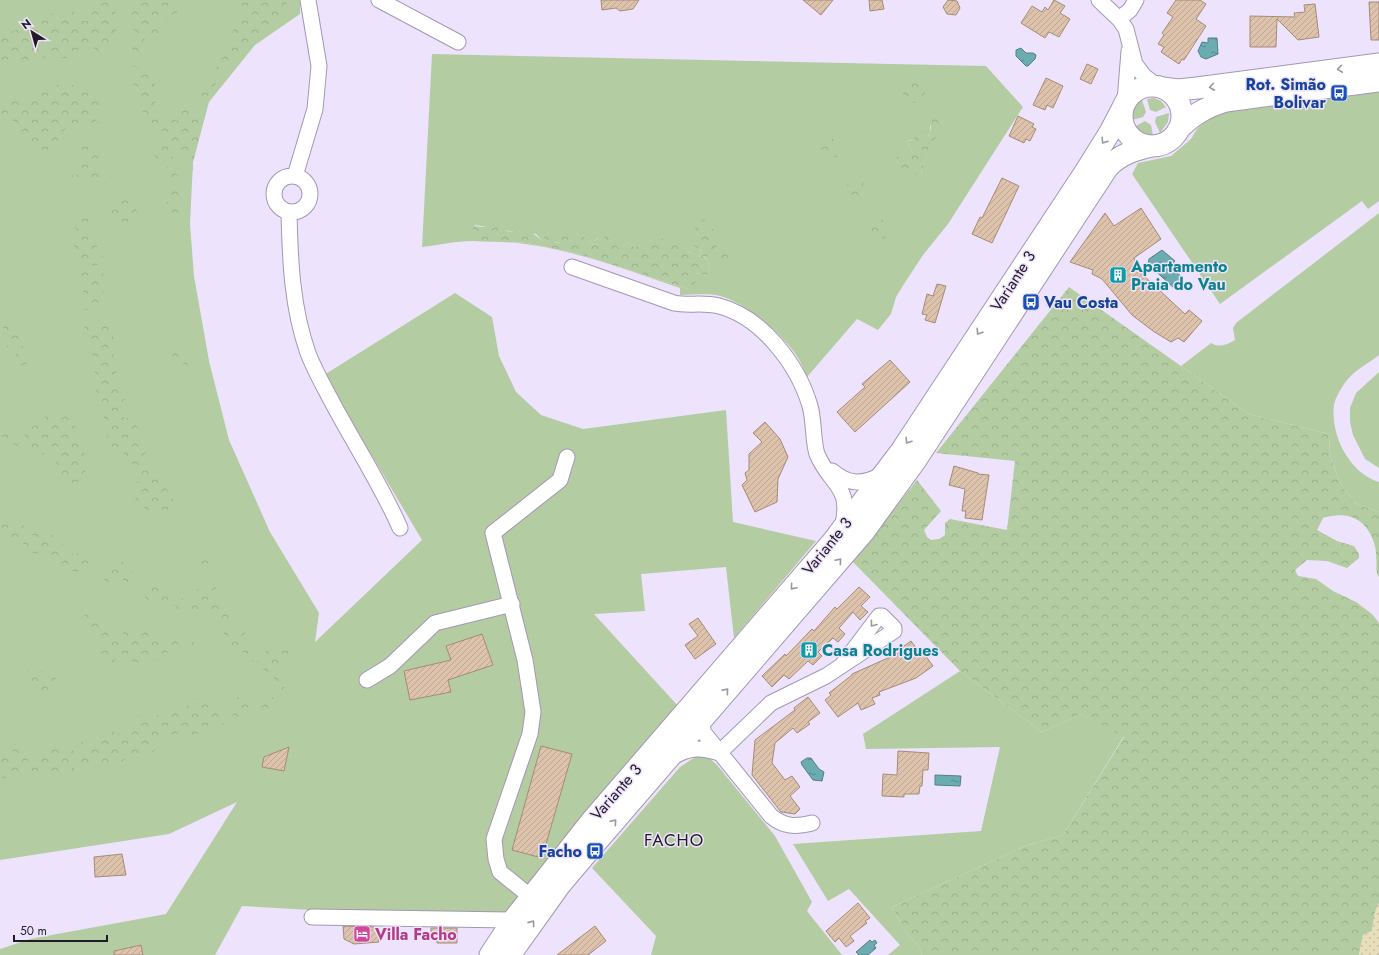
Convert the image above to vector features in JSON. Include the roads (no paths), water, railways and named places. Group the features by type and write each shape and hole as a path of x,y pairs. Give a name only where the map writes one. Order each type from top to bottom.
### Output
{"main road":[{"path":"1379,64 1178,90 1160,87 1139,89 1124,104 1122,120 1126,132 1140,144 1152,146 1164,143 1196,113 1226,101 1379,81"},
{"path":"1160,87 1174,95 1180,106 1182,118 1178,130"},
{"name":"Variante 3","path":"490,955 531,897 593,819 842,529 884,474 901,451 1085,172 1110,132 1124,104"},
{"name":"Variante 3","path":"510,955 560,885 863,533 916,460 1108,167 1118,158 1132,150 1152,146"}],"street":[{"path":"295,176 315,109 319,66 308,0"},
{"path":"379,0 458,42"},
{"path":"1099,0 1119,19 1126,29 1135,64 1144,76 1160,87"},
{"path":"1119,19 1130,10 1136,0"},
{"path":"1124,104 1130,42"},
{"path":"295,176 302,178 308,184 310,197 302,209 289,212 276,204 274,190 276,184 282,178 295,176"},
{"path":"289,212 290,273 300,328 308,354 350,436 393,512 400,528"},
{"path":"572,267 674,303 683,305 707,304 720,306 733,311 762,331 795,369 804,387 812,412 817,453 840,487 844,497 846,515 842,529"},
{"path":"531,897 500,872 496,859 494,839 530,734 533,712 525,660 493,533 560,480 567,457"},
{"path":"822,462 846,481 854,483 872,480 884,474"},
{"path":"367,680 390,666 435,622 512,604"},
{"path":"719,753 771,703 826,676 842,665"},
{"path":"706,716 702,726 704,733 771,816 780,823 789,826 812,823"},
{"path":"665,762 682,751 692,748 707,749 719,753"},
{"path":"312,916 514,920"}],"water":[{"path":"1208,38 1217,38 1218,54 1206,59 1201,57 1198,51 1202,42 1208,43"},
{"path":"1021,48 1026,53 1033,53 1036,55 1035,59 1028,66 1026,66 1016,56 1016,50"},
{"path":"1162,250 1175,261 1170,266 1184,279 1175,289 1148,264 1149,259"},
{"path":"807,758 811,758 819,769 824,772 822,781 813,780 802,765 801,762"},
{"path":"935,775 961,776 960,786 935,785"},
{"path":"870,940 872,942 875,940 877,943 874,945 876,948 868,955 859,955 856,952"}],"place":[{"name":"Rot. Simão Bolivar","path":"1339,93"},
{"name":"Apartamento Praia do Vau","path":"1118,275"},
{"name":"Vau Costa","path":"1031,302"},
{"name":"Casa Rodrigues","path":"809,650"},
{"name":"Facho","path":"595,851"},
{"name":"Villa Facho","path":"362,934"}],"district":[{"name":"FACHO","path":"674,840"}]}
